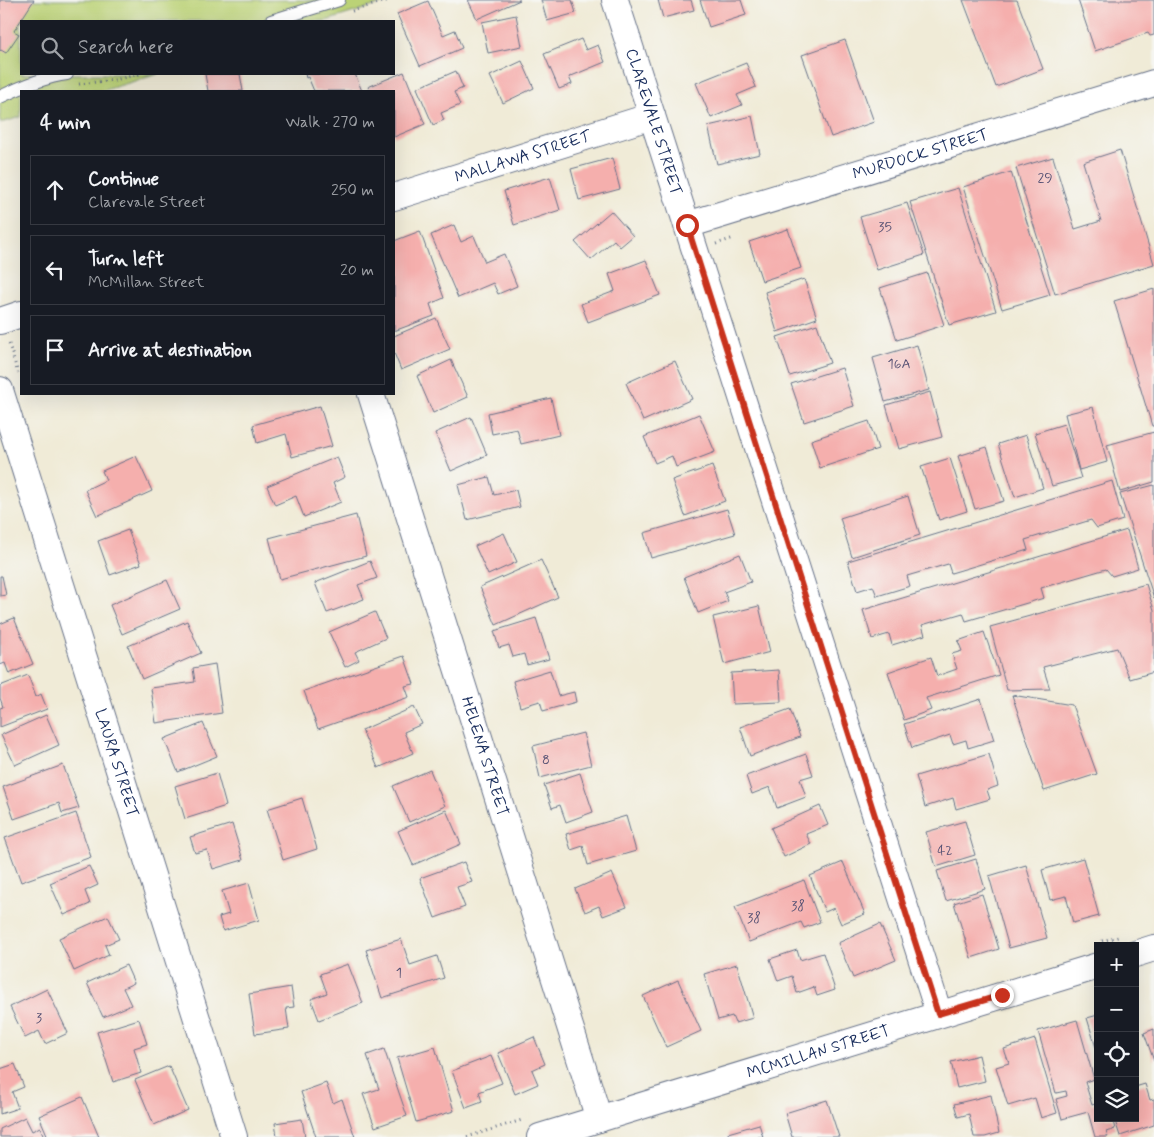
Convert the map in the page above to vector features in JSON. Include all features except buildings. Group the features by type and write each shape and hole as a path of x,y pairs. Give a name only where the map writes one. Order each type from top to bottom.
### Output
{"street":[{"name":"CLAREVALE STREET","path":"615,0 938,1014"},
{"name":"MURDOCK STREET","path":"687,225 1154,83"},
{"name":"MALLAWA STREET","path":"395,197 652,116"},
{"path":"4,331 20,315"},
{"name":"LAURA STREET","path":"9,383 234,1137"},
{"name":"HELENA STREET","path":"371,395 599,1119"},
{"path":"1139,953 1154,948"},
{"name":"MCMILLAN STREET","path":"540,1137 1094,967"}],"lane":[{"path":"274,20 339,0"},
{"path":"0,97 19,88 58,75"}],"path":[{"path":"75,85 136,75"},
{"path":"4,331 9,383"}],"green space":[{"path":"0,0 393,0 329,20 20,20 20,75 155,75 105,90 20,90 20,117 0,123"}],"route":[{"path":"687,225 938,1014 1002,995"}]}
